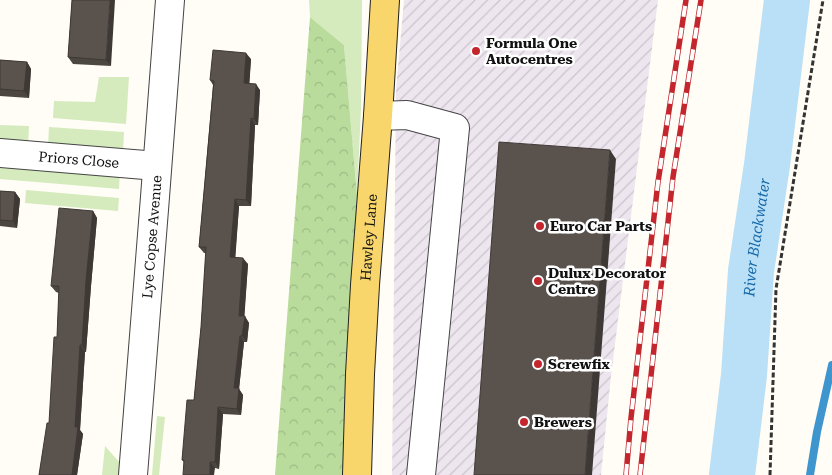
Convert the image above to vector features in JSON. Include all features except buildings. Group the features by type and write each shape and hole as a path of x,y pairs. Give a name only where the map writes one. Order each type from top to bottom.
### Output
{"main road":[{"name":"Hawley Lane","path":"357,475 364,295 385,0"}],"street":[{"name":"Lye Copse Avenue","path":"133,475 170,0"},
{"path":"378,116 407,115 455,128 420,475"},
{"name":"Priors Close","path":"0,153 157,166"}],"path":[{"path":"770,475 776,289 824,0"}],"shaded area":[{"path":"404,0 658,0 611,376 601,475 392,475 396,90"}],"green space":[{"path":"309,0 362,0 361,109 357,195 344,45 310,17"},
{"path":"310,17 344,45 357,195 343,475 275,475"},
{"path":"99,77 129,77 126,124 53,118 54,101 95,102"},
{"path":"0,125 29,126 28,146 0,145"},
{"path":"49,127 124,132 123,152 48,147"},
{"path":"0,161 120,170 119,189 0,179"},
{"path":"26,190 119,198 118,211 25,203"},
{"path":"157,416 165,417 159,475 152,475"},
{"path":"105,446 120,463 121,475 102,475"}],"waterway":[{"name":"River Blackwater","path":"732,475 744,375 751,271 767,165 787,0"},
{"path":"810,475 817,432 832,365"}],"railway":[{"path":"626,475 658,182 686,0"},
{"path":"640,475 673,177 701,0"}],"place":[{"name":"Formula One Autocentres","path":"476,51"},
{"name":"Euro Car Parts","path":"540,226"},
{"name":"Dulux Decorator Centre","path":"538,281"},
{"name":"Screwfix","path":"538,364"},
{"name":"Brewers","path":"524,422"}]}
